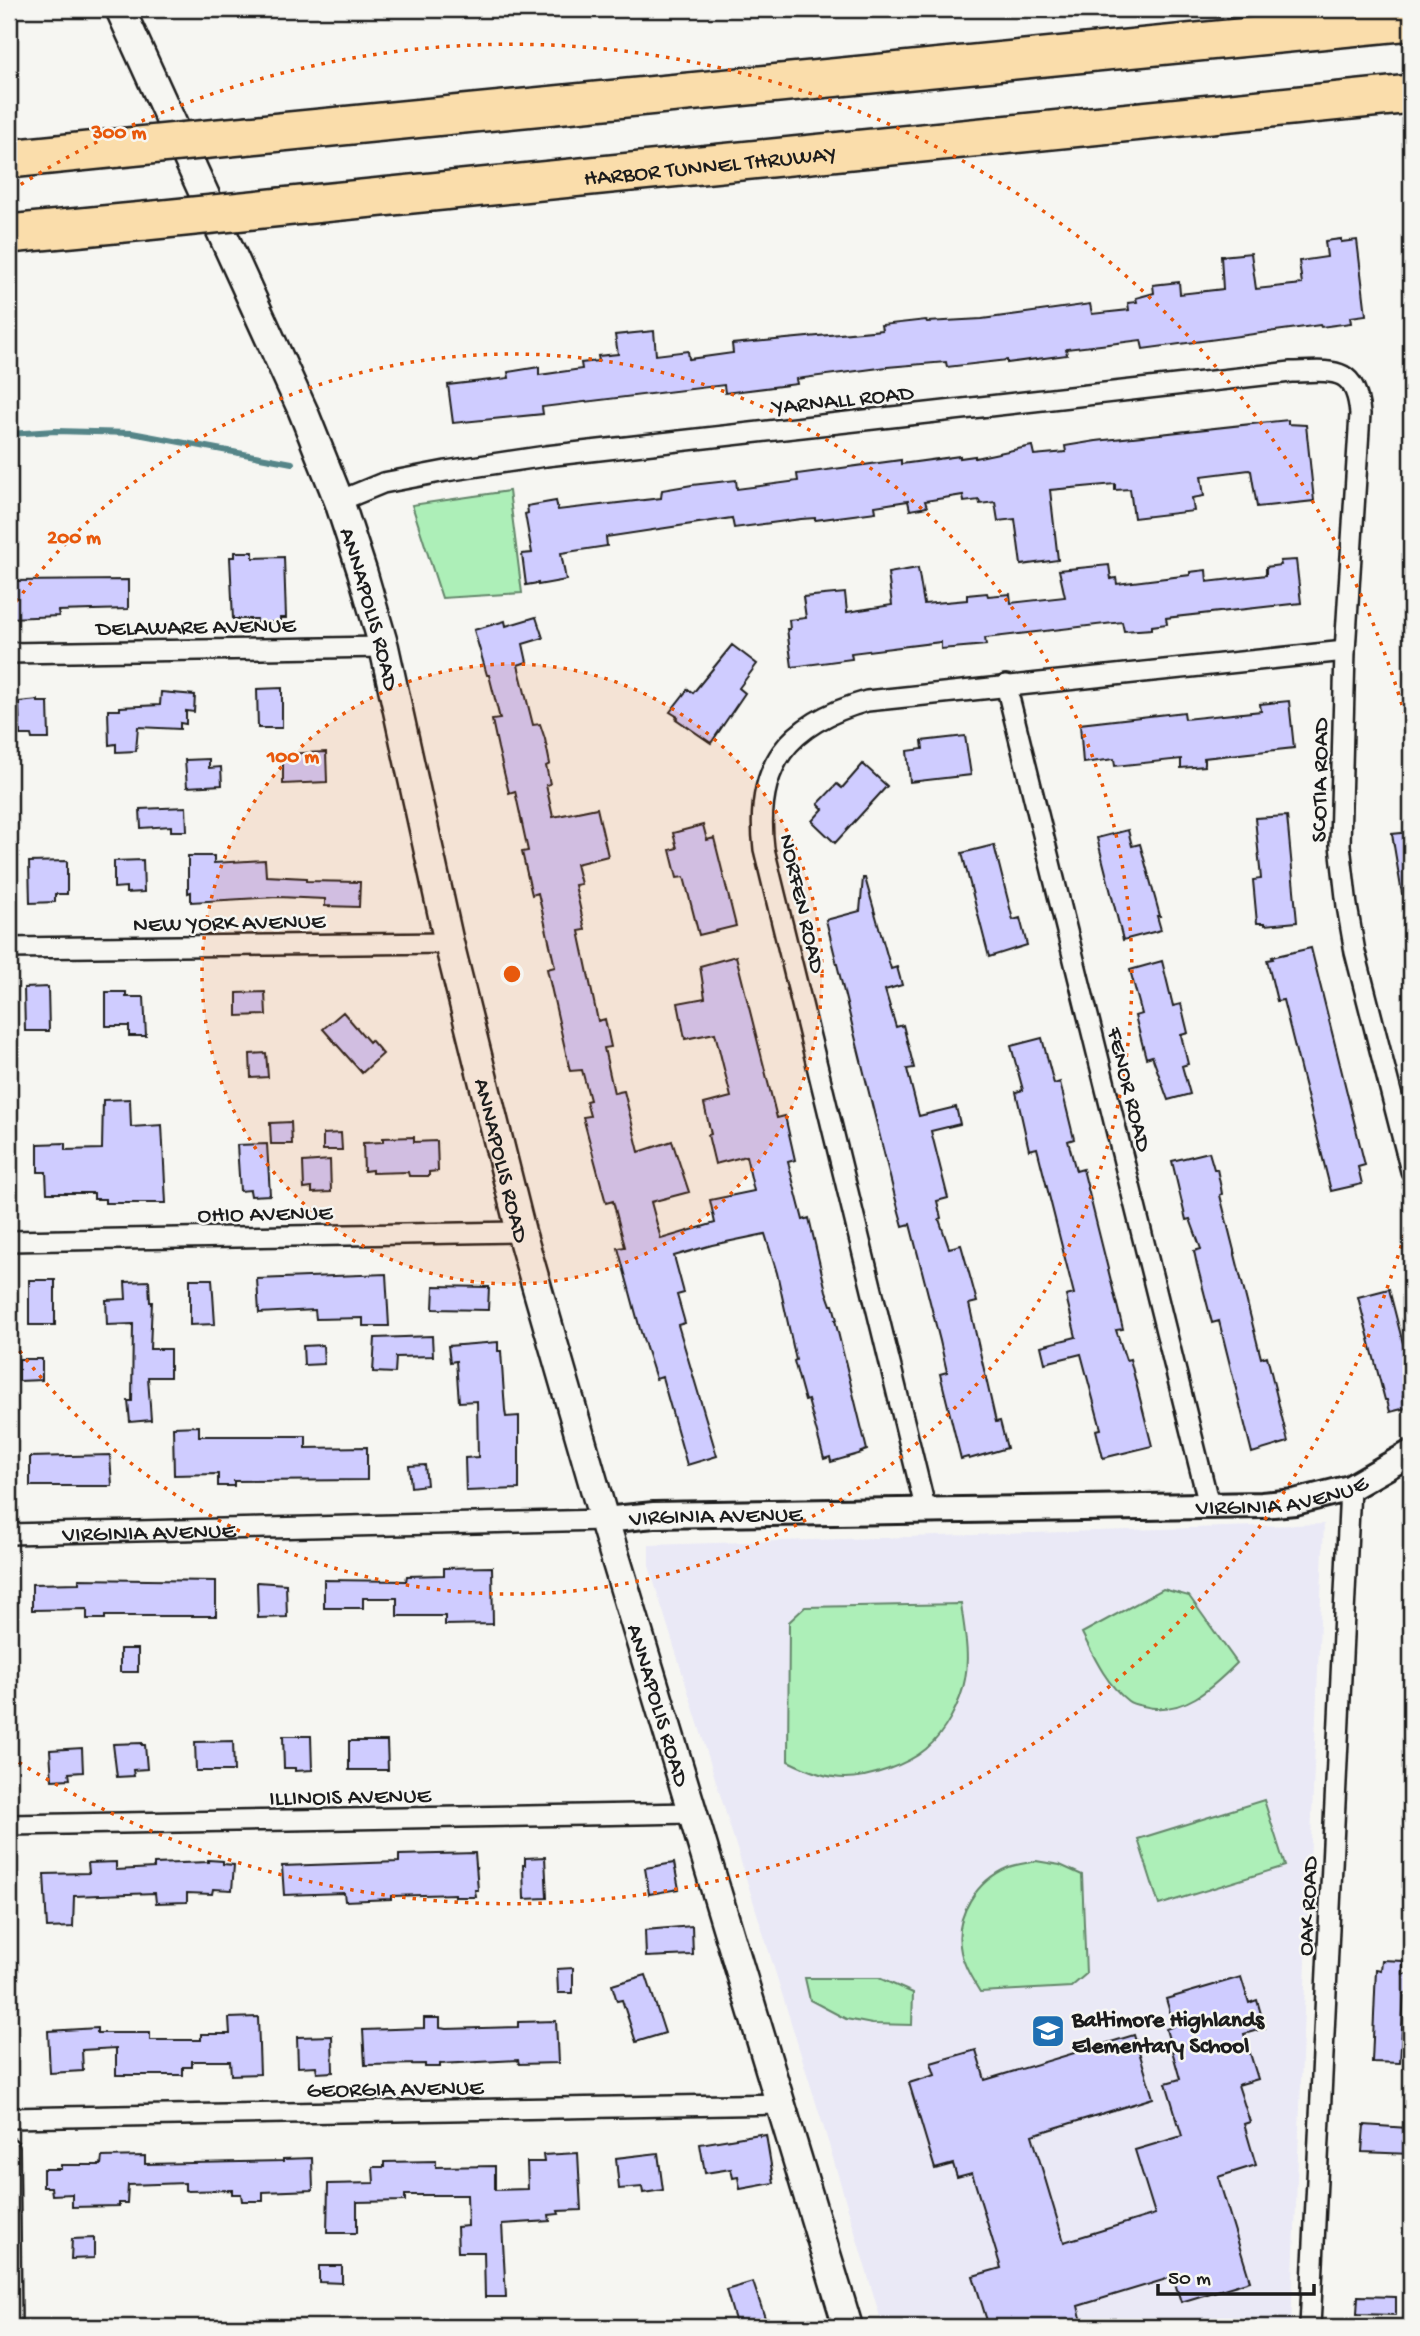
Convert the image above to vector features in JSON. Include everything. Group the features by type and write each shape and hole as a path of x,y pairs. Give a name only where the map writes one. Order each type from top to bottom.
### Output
{"highway":[{"path":"1316,30 1408,9"},
{"path":"9,159 1411,21"},
{"name":"HARBOR TUNNEL THRUWAY","path":"9,234 1411,94"}],"main road":[{"name":"ANNAPOLIS ROAD","path":"120,9 297,398 339,501 383,647 449,943 521,1232 604,1520 848,2327"}],"street":[{"name":"YARNALL ROAD","path":"339,501 383,483 546,456 1291,372 1341,374 1354,384"},
{"name":"SCOTIA ROAD","path":"1354,384 1359,396 1360,414 1345,651 1340,845 1355,952 1411,1171"},
{"name":"DELAWARE AVENUE","path":"9,653 383,647"},
{"name":"NORFEN ROAD","path":"926,1511 764,849 760,820 763,796 773,765 789,743 812,723 839,709 867,701 1345,651"},
{"name":"FENOR ROAD","path":"1006,685 1209,1505"},
{"name":"NEW YORK AVENUE","path":"9,948 449,943"},
{"name":"OHIO AVENUE","path":"9,1241 521,1232"},
{"name":"VIRGINIA AVENUE","path":"9,1534 604,1520 654,1515 1262,1505 1296,1502 1350,1488 1411,1453"},
{"name":"OAK ROAD","path":"1310,2327 1350,1488"},
{"name":"ILLINOIS AVENUE","path":"9,1825 693,1813"},
{"name":"GEORGIA AVENUE","path":"9,2118 781,2104"},
{"path":"9,2148 11,2327"}],"shaded area":[{"name":"Baltimore Highlands Elementary School","path":"1324,1524 1291,2327 883,2327 649,1566 649,1545"}],"green space":[{"path":"509,491 522,593 442,598 412,505"},
{"path":"1163,1589 1189,1596 1237,1663 1195,1698 1183,1704 1157,1708 1133,1704 1113,1687 1082,1633"},
{"path":"961,1604 967,1651 963,1688 956,1708 933,1743 918,1755 898,1765 855,1777 823,1775 788,1761 789,1622 805,1607"},
{"path":"1264,1800 1285,1866 1159,1905 1138,1839"},
{"path":"1036,1861 1060,1865 1082,1875 1086,1974 1071,1987 980,1992 961,1952 959,1939 964,1913 978,1890 997,1873 1009,1867"},
{"path":"805,1978 879,1978 913,1993 912,2025 872,2024 846,2019 810,2000"}],"building":[{"path":"1341,239 1341,242 1357,240 1366,315 1350,317 1351,323 1143,349 1141,340 1066,349 1067,355 1007,363 1007,360 947,367 946,362 887,367 796,379 797,384 725,393 724,385 542,407 543,414 453,423 448,385 509,378 508,372 539,367 539,375 582,369 581,363 599,361 598,356 618,354 615,335 654,331 656,355 688,351 689,359 733,353 732,344 882,330 881,325 926,320 982,319 1090,304 1092,314 1129,310 1128,303 1137,302 1136,298 1154,293 1153,285 1179,282 1180,294 1223,289 1221,256 1251,253 1256,289 1302,284 1299,261 1327,257 1325,241"},
{"path":"1288,420 1288,424 1306,425 1314,501 1257,507 1249,470 1201,476 1204,496 1192,498 1194,511 1134,518 1130,489 1115,490 1115,484 1050,490 1058,560 1021,565 1015,519 998,521 995,502 964,502 963,495 925,501 927,507 910,510 908,501 875,506 876,512 815,520 801,519 734,528 732,518 606,537 607,546 561,553 566,580 526,585 522,554 532,553 525,514 528,513 527,506 556,501 558,510 661,498 662,490 692,485 736,480 737,489 798,481 797,474 901,460 901,464 960,456 975,458 1032,446 1034,455 1066,452 1065,446 1096,441"},
{"path":"235,552 253,552 253,558 284,557 286,618 280,618 280,622 257,623 257,619 233,619 230,557 235,557"},
{"path":"1296,560 1301,603 1166,618 1167,624 1152,626 1152,629 1124,631 1122,622 985,638 986,645 941,649 941,642 851,653 852,659 792,667 787,629 790,629 789,620 806,618 803,597 845,593 847,612 892,605 888,573 918,568 924,604 967,600 967,595 987,593 988,596 1010,594 1011,603 1065,597 1059,570 1109,565 1111,579 1116,578 1117,584 1190,575 1190,572 1206,570 1207,582 1266,575 1266,567 1281,565 1280,561"},
{"path":"128,580 128,609 58,611 59,616 9,618 9,581"},
{"path":"536,617 543,638 523,644 527,662 518,665 533,725 540,724 545,739 550,764 546,766 550,784 546,785 553,817 597,808 608,856 576,864 581,884 575,885 585,930 579,931 598,1021 605,1019 611,1047 604,1048 614,1093 624,1091 639,1152 672,1141 689,1192 651,1202 661,1239 715,1223 710,1200 754,1191 746,1156 715,1164 704,1104 731,1097 715,1033 685,1039 678,1003 705,998 700,966 736,956 777,1118 785,1116 795,1160 788,1162 803,1220 809,1218 826,1291 837,1320 867,1450 862,1453 831,1462 830,1457 824,1459 794,1361 796,1360 777,1273 765,1234 674,1256 684,1293 677,1295 685,1323 678,1325 717,1456 687,1465 662,1377 656,1379 640,1329 618,1248 625,1247 613,1201 606,1203 583,1117 590,1116 586,1101 590,1100 582,1070 570,1071 547,969 555,967 538,893 532,895 522,852 528,851 515,791 509,793 492,720 500,719 474,630 505,621 506,626"},
{"path":"732,645 757,664 739,688 745,693 711,743 670,712 688,689 693,693"},
{"path":"282,688 282,728 258,728 257,689"},
{"path":"161,692 195,695 194,712 186,711 186,724 180,723 180,729 138,727 136,751 116,752 116,744 109,745 108,710 160,705"},
{"path":"1289,701 1294,748 1204,758 1205,766 1181,768 1181,759 1115,766 1114,759 1083,763 1080,724 1184,712 1185,719 1261,711 1260,704"},
{"path":"19,702 48,702 49,739 32,739 31,735 20,735"},
{"path":"965,736 971,775 910,782 907,751 923,749 922,741"},
{"path":"326,752 327,782 283,784 283,754"},
{"path":"209,759 209,768 221,767 222,785 187,787 185,760"},
{"path":"863,764 887,786 835,843 812,821 823,809 818,804 837,784 842,788"},
{"path":"186,807 187,831 171,831 171,826 141,828 140,809"},
{"path":"1287,816 1297,922 1265,925 1257,923 1253,880 1261,879 1255,818"},
{"path":"703,825 707,840 714,838 736,926 699,935 684,877 677,878 670,850 677,848 673,833"},
{"path":"1128,830 1132,846 1140,844 1160,916 1157,916 1161,930 1123,940 1097,838"},
{"path":"1411,832 1411,893 1402,894 1392,834"},
{"path":"994,845 1013,920 1020,918 1027,945 989,957 962,853"},
{"path":"188,856 214,856 214,863 265,860 266,876 306,878 306,881 360,882 359,907 325,906 325,899 278,897 191,902 191,892 188,893"},
{"path":"143,860 144,892 126,893 126,887 114,888 114,861"},
{"path":"67,861 67,894 55,894 55,902 30,903 29,862"},
{"path":"863,878 891,969 897,967 902,985 885,990 896,1027 903,1025 914,1068 907,1069 919,1116 956,1107 960,1124 931,1131 948,1198 937,1201 939,1219 949,1248 961,1245 977,1302 969,1304 996,1422 1000,1421 1007,1448 969,1459 961,1459 940,1374 947,1372 940,1341 910,1224 903,1226 895,1197 826,920 860,911"},
{"path":"1311,948 1365,1165 1358,1167 1362,1184 1331,1191 1283,1000 1277,1001 1267,960"},
{"path":"1162,961 1173,1006 1181,1004 1188,1033 1181,1035 1188,1064 1182,1066 1190,1094 1168,1100 1152,1056 1146,1058 1135,1016 1142,1014 1130,970"},
{"path":"48,987 49,1031 25,1031 24,988"},
{"path":"106,992 126,992 126,997 144,997 146,1036 129,1036 129,1026 106,1026"},
{"path":"265,992 266,1015 237,1016 237,993"},
{"path":"343,1012 383,1054 362,1073 323,1029"},
{"path":"1042,1038 1054,1084 1060,1082 1074,1139 1068,1141 1076,1171 1083,1169 1123,1329 1116,1330 1126,1360 1130,1359 1152,1446 1103,1458 1096,1430 1101,1429 1081,1354 1045,1363 1041,1346 1076,1337 1066,1296 1074,1294 1037,1148 1029,1150 1016,1092 1023,1090 1011,1046"},
{"path":"266,1053 268,1077 251,1078 250,1054"},
{"path":"130,1099 131,1127 162,1125 166,1203 105,1203 105,1199 94,1199 94,1193 47,1193 46,1172 38,1172 38,1144 65,1143 65,1150 102,1149 103,1100"},
{"path":"291,1122 292,1144 271,1144 270,1123"},
{"path":"341,1133 342,1150 323,1150 323,1134"},
{"path":"414,1137 414,1142 437,1141 438,1171 429,1172 429,1176 409,1176 408,1172 364,1171 363,1143 383,1142 383,1138"},
{"path":"267,1144 270,1195 251,1196 250,1190 240,1191 237,1145"},
{"path":"1209,1152 1214,1169 1217,1169 1222,1194 1220,1195 1261,1358 1267,1356 1288,1442 1252,1453 1219,1321 1212,1323 1197,1265 1194,1251 1201,1249 1190,1219 1186,1220 1172,1161"},
{"path":"330,1160 331,1192 312,1193 312,1188 304,1189 303,1162"},
{"path":"386,1274 389,1326 363,1326 363,1318 316,1319 315,1310 259,1313 257,1279"},
{"path":"190,1279 212,1279 215,1324 190,1325"},
{"path":"29,1280 55,1280 55,1325 29,1325"},
{"path":"149,1281 152,1302 150,1349 170,1349 170,1377 148,1377 151,1420 130,1422 128,1401 132,1401 133,1324 107,1325 106,1300 126,1299 125,1282"},
{"path":"434,1286 489,1287 488,1310 433,1309"},
{"path":"1389,1289 1408,1363 1411,1362 1411,1394 1403,1396 1406,1408 1390,1412 1358,1297"},
{"path":"432,1336 433,1356 396,1357 395,1373 373,1372 375,1338"},
{"path":"498,1342 506,1417 519,1416 519,1489 466,1491 465,1458 478,1457 477,1401 459,1402 456,1361 450,1362 448,1346"},
{"path":"323,1345 324,1364 304,1365 303,1346"},
{"path":"19,1359 42,1359 42,1380 19,1381"},
{"path":"199,1426 199,1436 306,1436 306,1448 367,1447 367,1480 234,1481 234,1486 218,1486 218,1474 174,1475 173,1427"},
{"path":"110,1455 112,1486 30,1486 30,1457"},
{"path":"425,1465 427,1485 411,1487 409,1466"},
{"path":"492,1567 493,1624 445,1625 445,1616 397,1616 397,1598 363,1598 363,1608 324,1608 324,1580 406,1581 407,1576 444,1575 444,1568"},
{"path":"79,1579 216,1581 216,1616 105,1616 105,1619 87,1619 87,1609 32,1610 32,1584 79,1583"},
{"path":"257,1582 286,1584 287,1617 258,1618"},
{"path":"120,1649 138,1649 138,1672 120,1672"},
{"path":"283,1736 311,1736 312,1770 295,1771 295,1768 284,1768"},
{"path":"233,1741 234,1771 196,1771 195,1742"},
{"path":"349,1741 387,1741 388,1770 349,1770"},
{"path":"113,1744 145,1745 147,1769 133,1770 134,1776 117,1777"},
{"path":"82,1748 83,1772 69,1773 70,1779 52,1780 50,1750"},
{"path":"475,1853 478,1890 475,1890 476,1897 455,1897 455,1894 345,1901 344,1893 284,1895 282,1866 399,1862 399,1855"},
{"path":"545,1857 547,1898 524,1899 525,1858"},
{"path":"208,1860 234,1865 232,1890 213,1889 212,1894 187,1893 187,1902 156,1903 155,1893 74,1896 73,1927 47,1928 44,1874 89,1873 88,1863 116,1862 116,1870 154,1868 154,1864"},
{"path":"674,1863 679,1889 649,1894 645,1868"},
{"path":"692,1926 693,1955 646,1957 645,1930"},
{"path":"1382,1960 1403,1961 1403,1974 1411,1974 1411,1993 1404,1993 1400,2063 1372,2062 1376,1969 1381,1970"},
{"path":"573,1968 573,1993 558,1993 557,1969"},
{"path":"646,1975 665,2033 636,2042 622,2000 617,2001 612,1985"},
{"path":"1241,1977 1249,2003 1257,2000 1265,2028 1244,2034 1258,2079 1238,2085 1250,2122 1244,2124 1256,2165 1218,2177 1250,2281 1181,2302 1173,2277 1078,2306 1082,2322 1064,2327 989,2327 973,2276 1001,2268 972,2173 957,2177 953,2164 935,2169 909,2083 935,2075 931,2063 976,2050 985,2080 1134,2035 1153,2098 1032,2135 1064,2242 1155,2214 1135,2150 1182,2136 1166,2083 1180,2079 1166,2029 1174,2026 1166,1999"},
{"path":"258,2017 260,2074 231,2075 230,2061 192,2061 192,2067 183,2067 183,2075 116,2075 116,2048 82,2050 83,2071 50,2073 48,2031 97,2028 97,2033 150,2033 150,2040 201,2040 201,2034 230,2034 229,2018"},
{"path":"424,2018 440,2018 440,2028 446,2029 518,2027 518,2022 556,2021 558,2063 519,2064 518,2060 440,2064 440,2067 425,2067 425,2064 365,2065 363,2030 424,2028"},
{"path":"332,2036 333,2072 317,2073 316,2066 298,2067 297,2037"},
{"path":"1364,2125 1408,2128 1411,2131 1411,2154 1362,2152"},
{"path":"766,2135 774,2183 740,2189 738,2177 733,2178 731,2169 705,2173 700,2144"},
{"path":"578,2153 581,2210 558,2211 559,2214 549,2215 550,2221 502,2224 506,2297 485,2297 484,2252 458,2252 457,2227 468,2226 467,2195 405,2195 405,2201 357,2202 357,2233 327,2233 328,2184 374,2183 373,2167 384,2167 384,2162 436,2161 436,2167 495,2166 495,2190 528,2189 527,2162 544,2162 543,2155"},
{"path":"658,2153 663,2190 643,2193 642,2187 619,2189 616,2158"},
{"path":"145,2156 145,2164 312,2158 313,2190 263,2192 263,2201 242,2201 241,2194 232,2194 232,2190 188,2191 185,2190 185,2183 128,2185 127,2203 119,2203 119,2206 72,2207 72,2194 52,2195 51,2187 43,2187 43,2169 61,2169 61,2165 101,2165 102,2157"},
{"path":"94,2238 94,2258 71,2259 72,2239"},
{"path":"319,2266 342,2266 342,2283 319,2282"},
{"path":"753,2282 768,2327 737,2327 726,2290"},
{"path":"1358,2296 1396,2297 1396,2315 1357,2314"}],"waterway":[{"path":"9,434 55,431 132,433 292,463"}],"place":[{"name":"Baltimore Highlands Elementary School","path":"1048,2031"}]}
